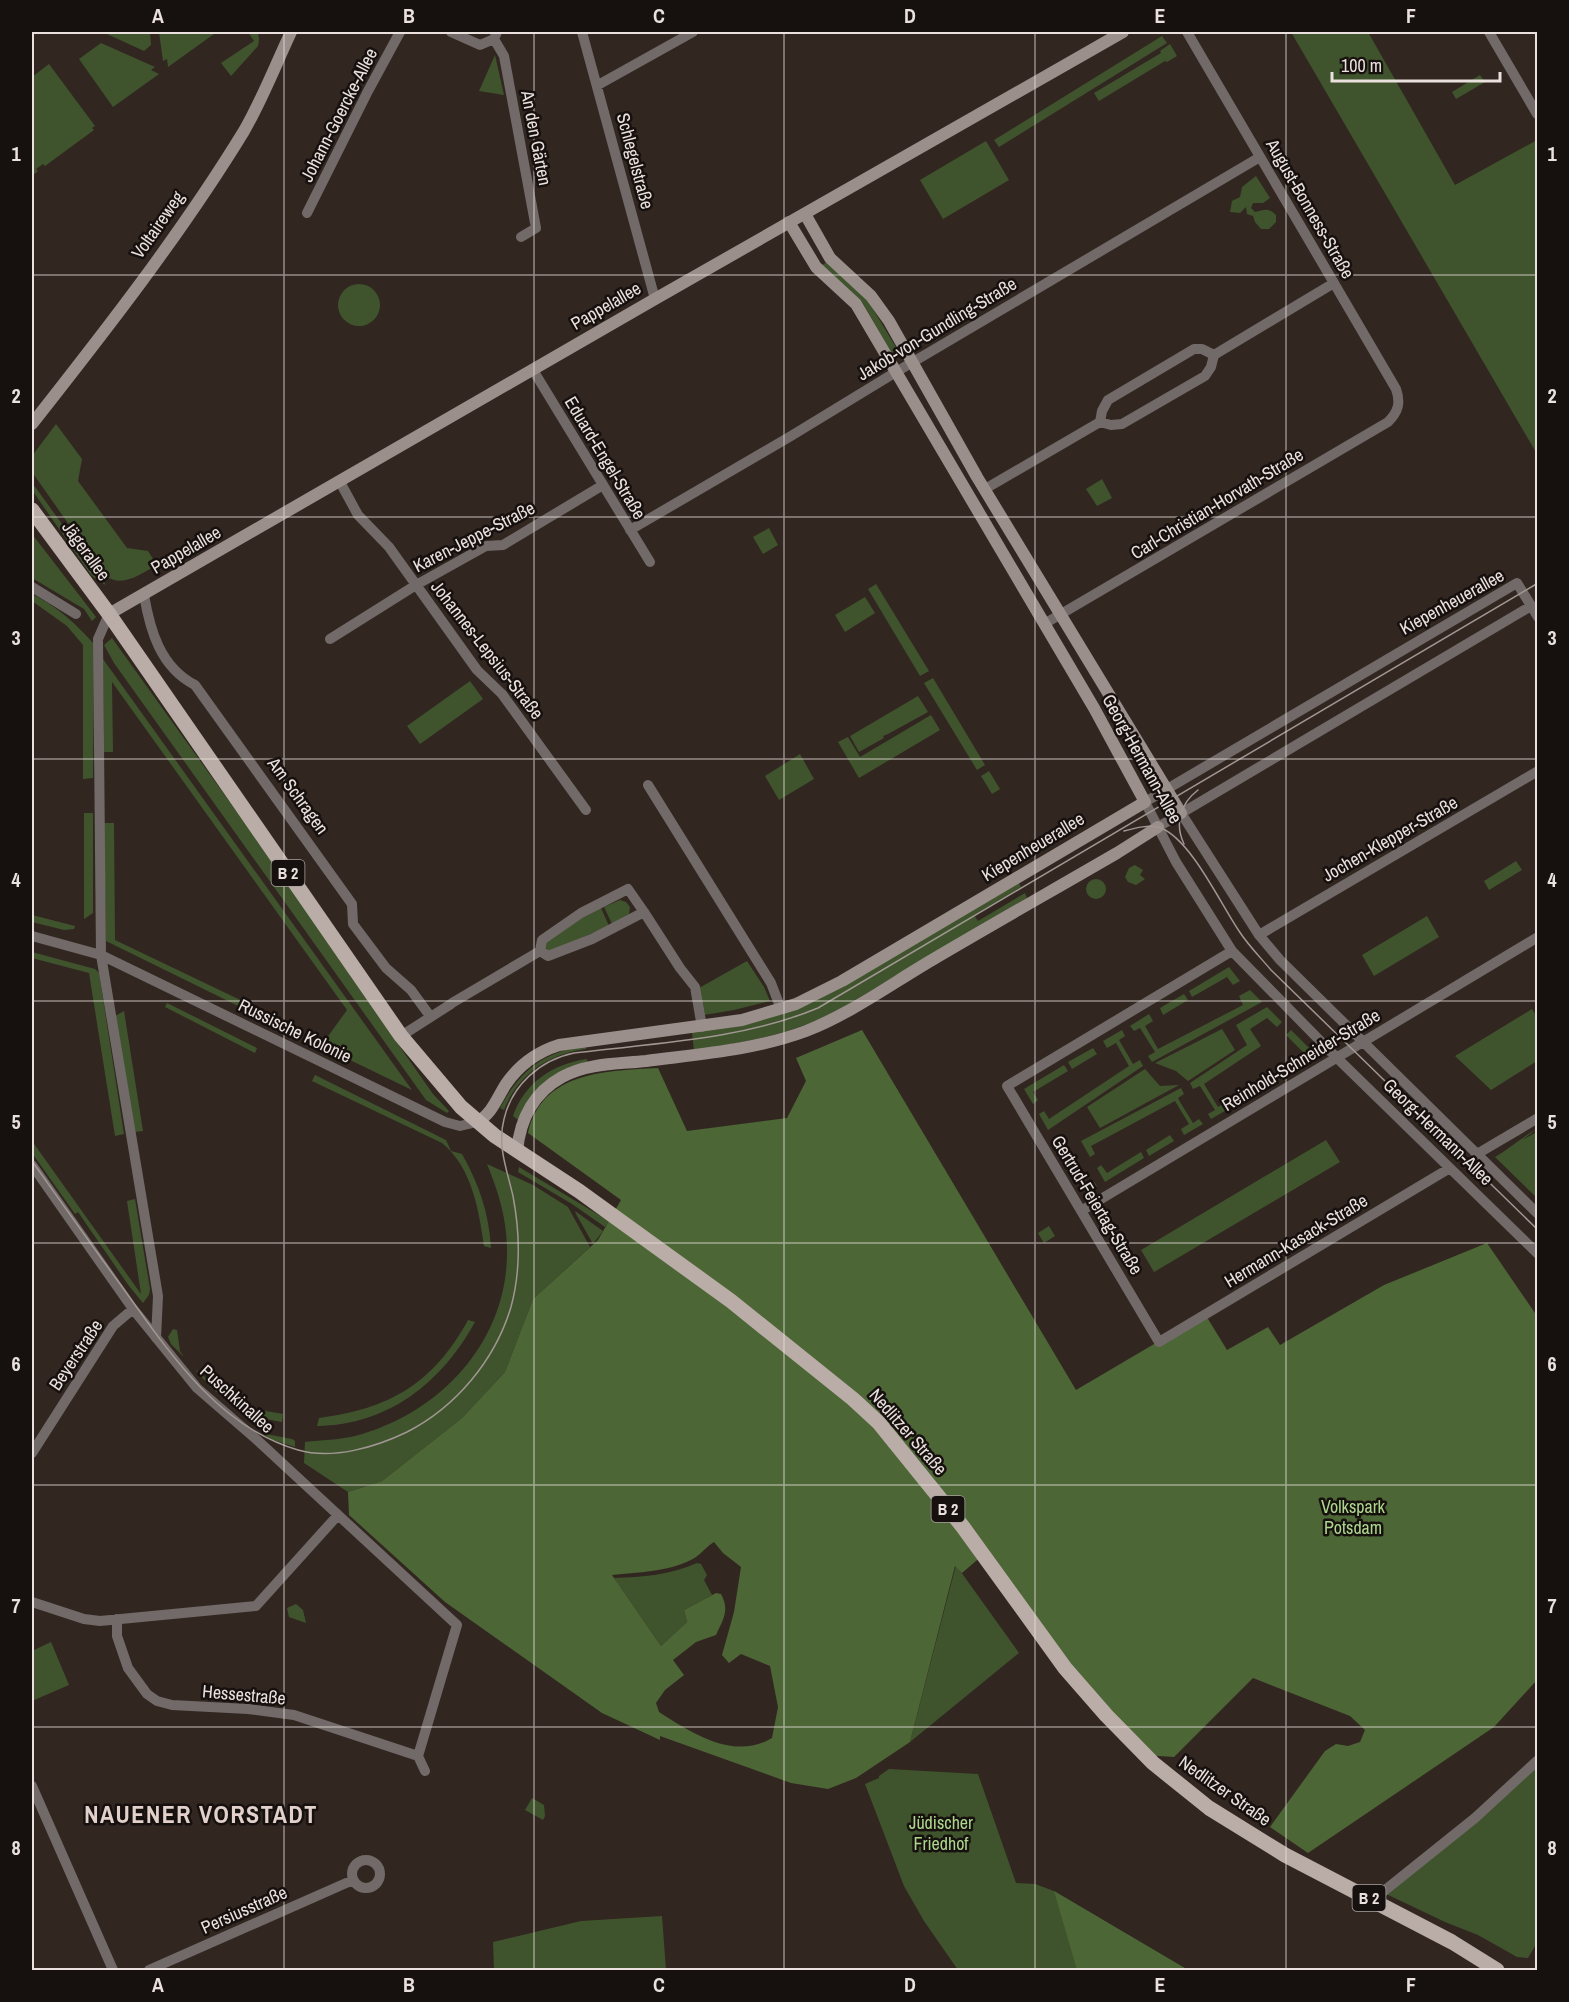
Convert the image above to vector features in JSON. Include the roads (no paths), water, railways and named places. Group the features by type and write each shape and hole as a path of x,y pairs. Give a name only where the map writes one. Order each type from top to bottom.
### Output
{"main road":[{"name":"Jägerallee","path":"32,510 109,615"},
{"name":"B 2","path":"109,615 401,1036 450,1095 477,1122"},
{"name":"Nedlitzer Straße","path":"477,1122 609,1212 731,1301 816,1367 879,1423 963,1527 1065,1668 1106,1715 1153,1763 1209,1808 1285,1855 1452,1942 1497,1971"}],"street":[{"name":"Voltaireweg","path":"32,424 153,265 245,129 291,32"},
{"name":"Johann-Goercke-Allee","path":"307,213 368,90 400,32"},
{"path":"451,32 480,45 496,35"},
{"name":"Schlegelstraße","path":"582,32 655,299"},
{"path":"598,85 692,32"},
{"name":"Pappelallee","path":"109,615 655,299 1123,32"},
{"name":"August-Bonness-Straße","path":"1187,32 1396,389 1399,405"},
{"path":"1489,32 1537,114"},
{"name":"An den Gärten","path":"496,35 504,56 536,228 521,237"},
{"name":"Jakob-von-Gundling-Straße","path":"630,530 1260,157"},
{"name":"Georg-Hermann-Allee","path":"805,214 830,258 871,296 889,321 1060,615 1180,813 1259,935 1280,960 1362,1043 1538,1214"},
{"name":"Georg-Hermann-Allee","path":"789,222 816,267 856,304 1094,708 1176,862 1232,951 1337,1058 1538,1254"},
{"path":"985,489 1100,422 1111,425 1122,424 1205,376 1211,368 1214,355 1334,283"},
{"path":"1100,422 1102,411 1108,400 1194,349 1202,349 1214,355"},
{"name":"Eduard-Engel-Straße","path":"532,370 650,562"},
{"name":"Carl-Christian-Horvath-Straße","path":"1044,624 1388,422 1399,405"},
{"name":"Johannes-Lepsius-Straße","path":"340,482 358,515 389,547 477,670 502,694 586,810"},
{"name":"Karen-Jeppe-Straße","path":"330,639 416,585 486,546 503,545 603,485"},
{"name":"Kiepenheuerallee","path":"477,1122 490,1111 517,1071 533,1057 559,1045 742,1020 781,1009 821,993 1517,583 1531,606"},
{"path":"32,586 76,614"},
{"name":"Am Schragen","path":"144,595 152,632 166,658 180,678 195,686 352,904 353,924 386,968 411,990 430,1016"},
{"path":"517,1151 519,1131 529,1109 543,1091 570,1073 592,1066 714,1053 770,1042 806,1031 1116,853 1531,606 1538,617"},
{"path":"109,615 98,639 101,955 158,1296 156,1338"},
{"name":"Jochen-Klepper-Straße","path":"1259,935 1538,771"},
{"path":"648,785 771,983 781,1009"},
{"path":"401,1036 430,1016 540,951 542,940 581,913 628,889 695,987 702,1027"},
{"path":"540,951 548,956 559,952 592,939 644,912"},
{"name":"Russische Kolonie","path":"32,936 101,955 445,1122 460,1126 477,1122"},
{"name":"Reinhold-Schneider-Straße","path":"1081,1211 1538,938"},
{"name":"Gertrud-Feiertag-Straße","path":"1159,1342 1007,1086 1232,951"},
{"path":"1477,1154 1538,1118"},
{"name":"Puschkinallee","path":"32,1165 156,1338 197,1388 256,1439 457,1625 418,1756"},
{"name":"Hermann-Kasack-Straße","path":"1159,1342 1450,1168"},
{"name":"Beyerstraße","path":"32,1453 114,1326 134,1308"},
{"path":"32,1602 84,1619 100,1621 256,1606 338,1515"},
{"name":"Hessestraße","path":"117,1619 117,1636 128,1668 147,1694 158,1701 172,1705 248,1709 294,1715 418,1756"},
{"path":"418,1756 425,1771"},
{"path":"1375,1900 1379,1894 1475,1818 1538,1760"},
{"path":"32,1786 113,1971"},
{"name":"Persiusstraße","path":"148,1971 353,1880"}],"tram line":[{"path":"32,1161 156,1334 196,1383 218,1405 243,1424 269,1439 298,1450 311,1453 340,1453 382,1443 425,1422 457,1395 484,1363 504,1327 517,1279 518,1238 513,1196 502,1148 502,1129 514,1095 529,1076 539,1068 550,1061 574,1053 729,1034 789,1019 818,1008 1538,583"},
{"path":"1184,844 1180,829 1181,814 1187,801 1198,790"},
{"path":"1124,831 1142,827 1157,827 1172,835 1183,845 1194,858 1250,946 1271,970 1538,1230"}],"district":[{"name":"NAUENER VORSTADT","path":"201,1815"}],"park label":[{"name":"Volkspark Potsdam","path":"1353,1517"},
{"name":"Jüdischer Friedhof","path":"941,1833"}]}
